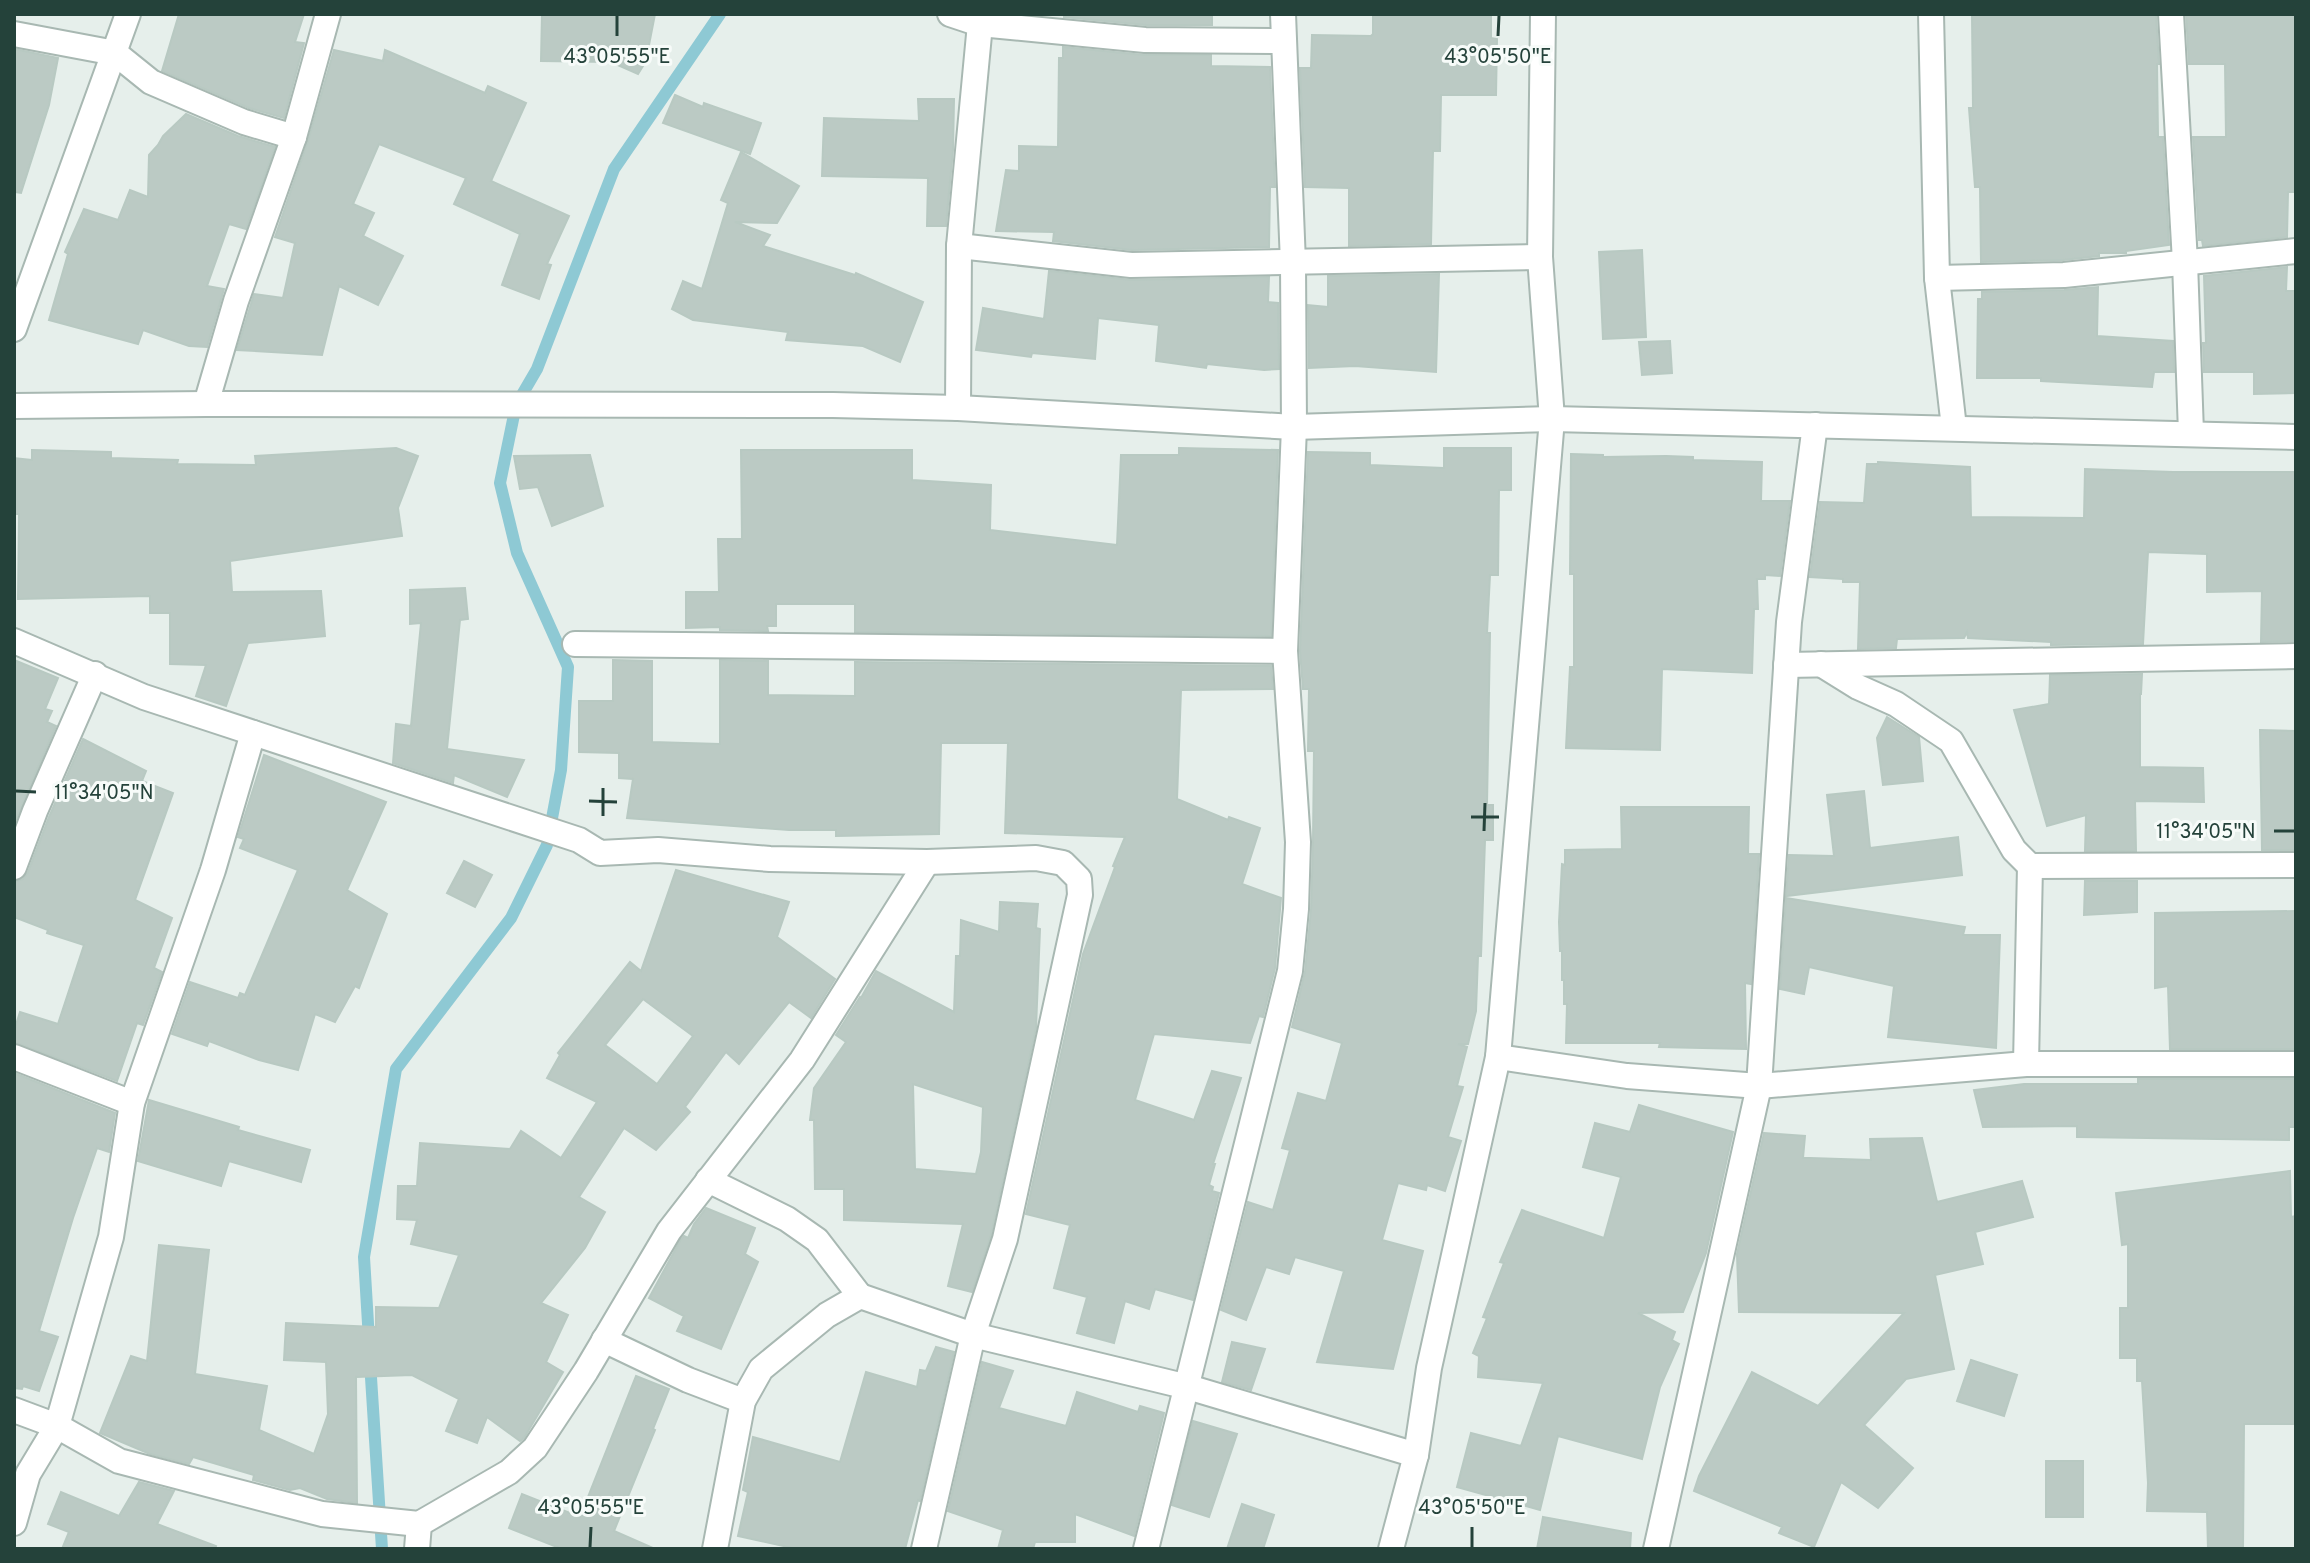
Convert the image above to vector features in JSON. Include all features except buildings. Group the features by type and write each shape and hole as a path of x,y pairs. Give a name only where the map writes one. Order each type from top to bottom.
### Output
{"street":[{"path":"14,329 128,14"},
{"path":"206,404 236,301 294,137 328,14"},
{"path":"950,14 980,24 1145,40 1282,41"},
{"path":"1146,1549 1290,971 1296,909 1298,842 1285,651 1294,427 1293,263 1283,14"},
{"path":"1391,1549 1416,1455 1429,1368 1498,1057 1552,419 1540,257 1543,14"},
{"path":"1931,14 1937,278 1954,428"},
{"path":"2171,14 2191,433"},
{"path":"958,408 959,246 980,24"},
{"path":"14,34 115,53 151,82 231,117 294,137"},
{"path":"959,246 1131,265 1540,257"},
{"path":"1937,278 2064,275 2296,251"},
{"path":"14,406 817,405 958,408 1294,427 1552,419 2296,437"},
{"path":"1656,1549 1759,1086 1789,622 1815,425"},
{"path":"14,641 144,697 579,840 600,853 658,850 770,859 927,862 1036,858 1063,863 1079,879 1080,895 1005,1239 973,1335 924,1549"},
{"path":"575,644 1285,651"},
{"path":"1786,665 2296,656"},
{"path":"1821,664 1858,687 1896,704 1951,741 2014,850 2030,866 2296,865"},
{"path":"14,867 95,674"},
{"path":"14,1523 28,1474 57,1426 111,1237 132,1103 213,870 253,733"},
{"path":"14,1410 57,1426 119,1461 322,1514 419,1524 509,1472 535,1448 669,1231 802,1060 927,862"},
{"path":"2026,1064 2030,866"},
{"path":"14,1057 132,1103"},
{"path":"1498,1057 1627,1076 1759,1086 2026,1064 2296,1064"},
{"path":"708,1180 787,1219 817,1240 860,1296 973,1335 1188,1387 1416,1455"},
{"path":"715,1549 743,1401 761,1369 827,1315 860,1296"},
{"path":"604,1340 688,1380 743,1401"},
{"path":"417,1549 419,1524"}],"waterway":[{"path":"369,1340 364,1257 396,1069 511,918 547,845 561,770 568,667 517,553 500,483 516,405 537,369 614,169 720,14"},
{"path":"370,1362 382,1549"}]}
